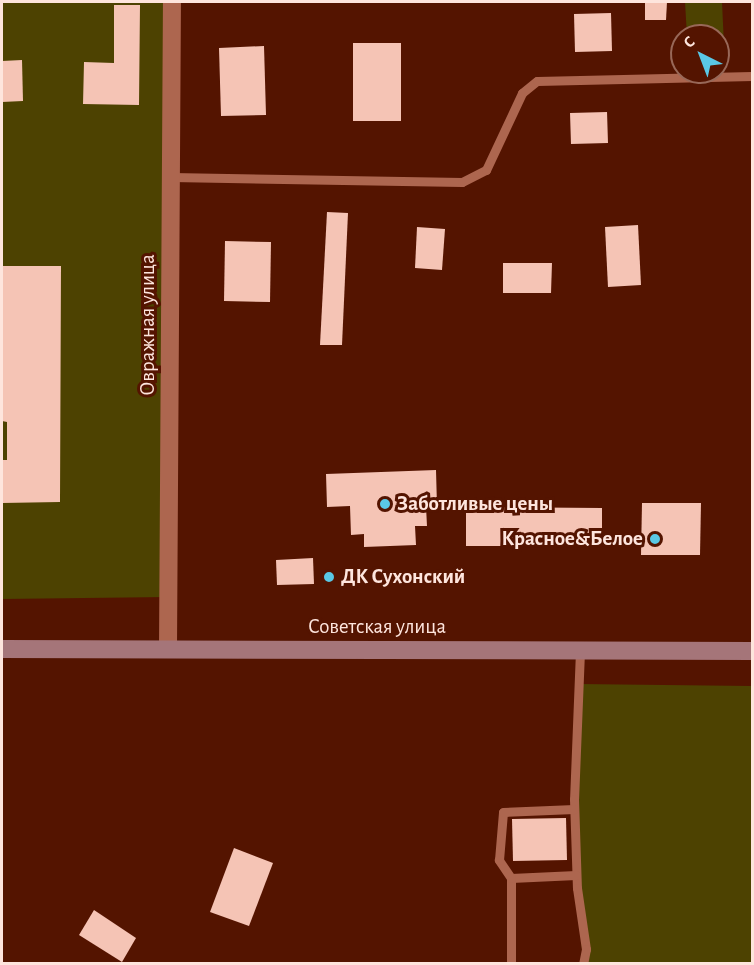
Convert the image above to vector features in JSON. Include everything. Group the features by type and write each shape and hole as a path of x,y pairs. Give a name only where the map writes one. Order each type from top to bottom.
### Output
{"main road":[{"name":"Советская улица","path":"2,649 753,651"}],"street":[{"name":"Овражная улица","path":"168,649 172,2"}],"lane":[{"path":"171,177 462,182 486,170 522,93 537,81 753,76"},
{"path":"580,651 574,809 576,874 586,949 584,963"},
{"path":"511,963 511,878 499,860 503,812 574,809"},
{"path":"511,878 576,874"}],"shaded area":[{"path":"2,2 172,2 168,597 2,599"},
{"path":"685,2 722,2 723,24 686,24"},
{"path":"578,684 752,686 752,963 583,963 577,888"}],"building":[{"path":"645,2 667,2 666,20 645,20"},
{"path":"114,5 140,5 139,105 83,104 84,62 114,63"},
{"path":"611,13 612,51 575,52 574,14"},
{"path":"353,43 401,43 401,121 353,121"},
{"path":"264,46 266,115 221,116 219,48"},
{"path":"22,60 23,101 2,102 2,61"},
{"path":"607,112 608,143 571,144 570,113"},
{"path":"327,212 348,213 342,345 320,345"},
{"path":"638,225 641,285 608,287 605,227"},
{"path":"417,227 445,229 442,270 415,268"},
{"path":"225,241 271,242 270,302 224,301"},
{"path":"503,263 552,263 551,293 503,293"},
{"path":"2,266 61,266 60,502 2,503 2,460 7,460 7,422 2,421"},
{"path":"436,470 437,506 426,506 427,526 415,526 416,545 364,547 364,534 351,535 350,506 327,507 326,474"},
{"path":"642,503 701,503 700,555 641,555"},
{"path":"466,507 602,508 602,546 466,546"},
{"path":"313,558 314,584 277,585 276,560"},
{"path":"566,818 567,860 513,861 512,819"},
{"path":"234,848 273,863 249,926 210,912"},
{"path":"94,910 136,938 122,962 79,935"}],"place":[{"name":"Заботливые цены","path":"385,504"},
{"name":"Красное&Белое","path":"655,539"},
{"name":"ДК Сухонский","path":"329,577"}]}
